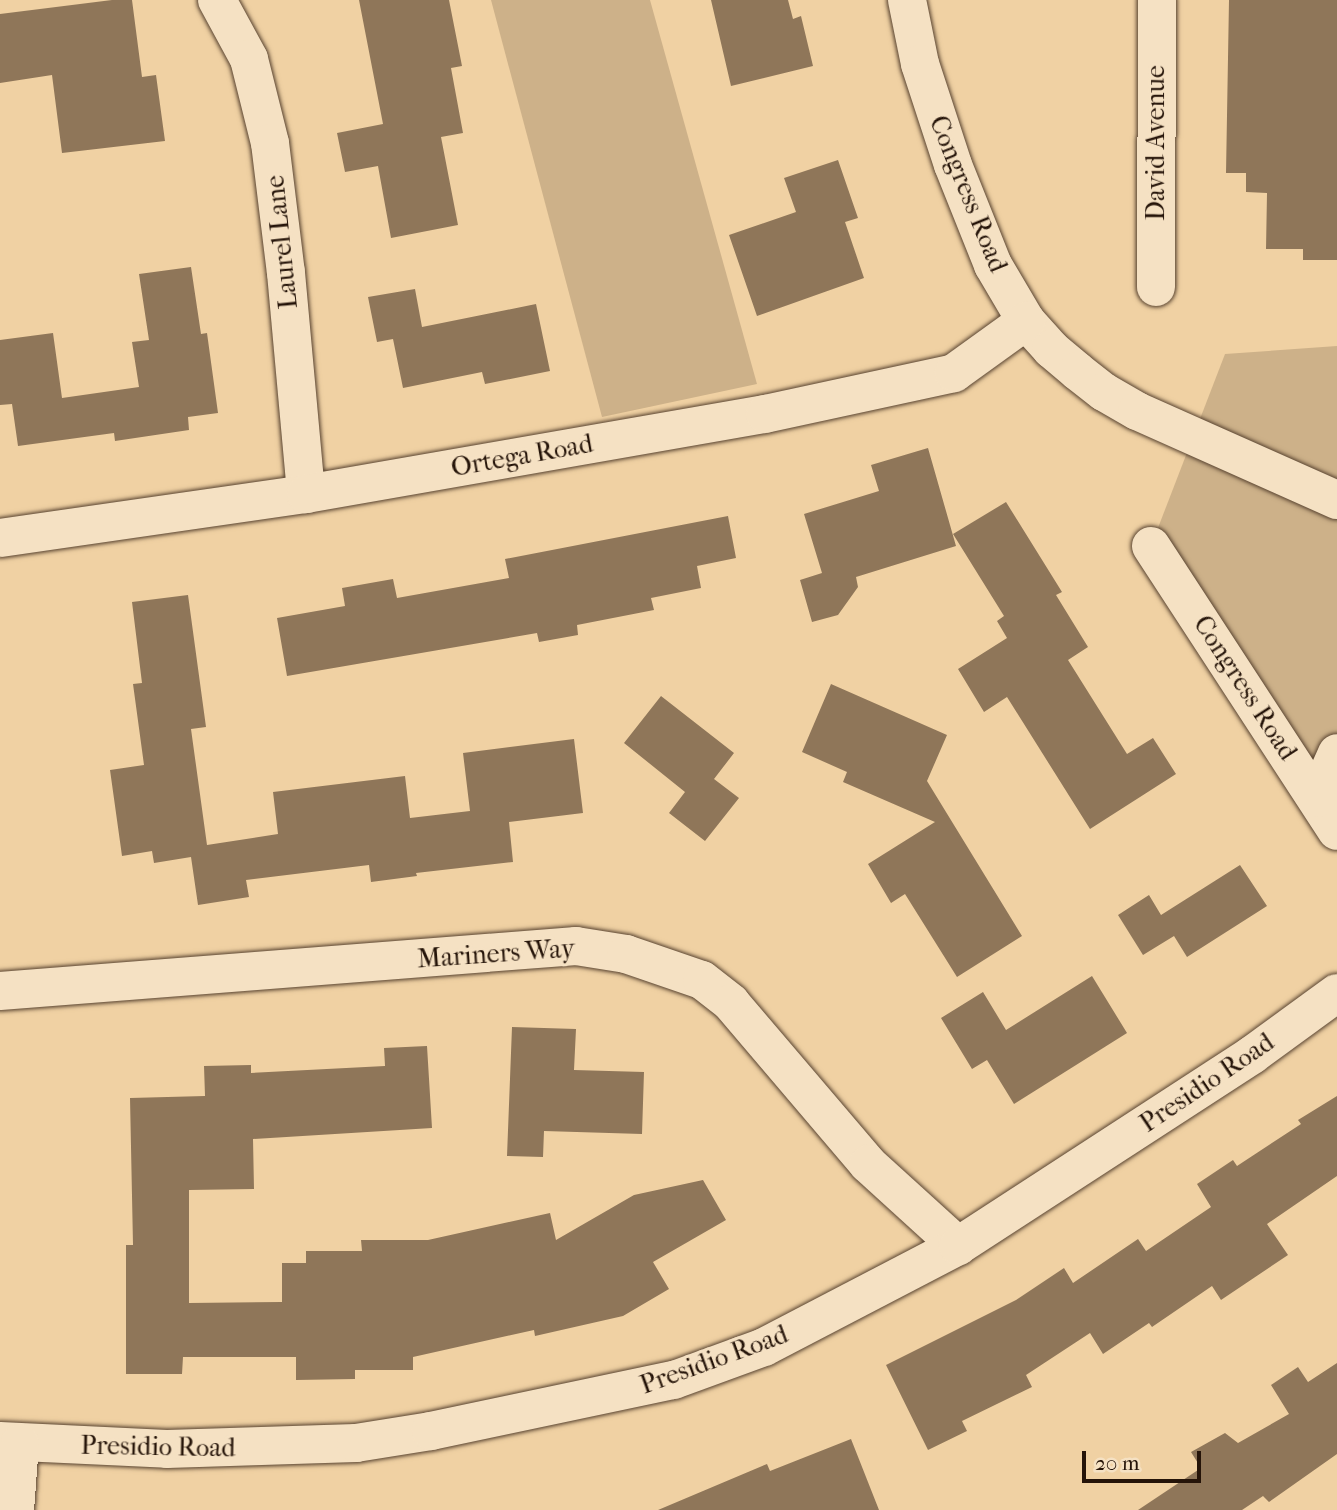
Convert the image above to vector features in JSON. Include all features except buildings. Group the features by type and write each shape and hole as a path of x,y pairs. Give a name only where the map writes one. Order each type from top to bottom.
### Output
{"street":[{"name":"Laurel Lane","path":"217,0 249,59 270,144 286,273 306,494"},
{"name":"Congress Road","path":"907,0 920,64 953,165 993,265 1026,321 1051,349 1104,392 1199,441 1337,500"},
{"name":"David Avenue","path":"1156,287 1157,0"},
{"name":"Ortega Road","path":"0,538 306,494 765,414 954,373 1026,321"},
{"name":"Congress Road","path":"1151,546 1337,831"},
{"path":"1317,798 1337,753"},
{"name":"Mariners Way","path":"0,990 576,946 626,954 702,980 731,1003 868,1164 958,1245"},
{"name":"Presidio Road","path":"10,1442 167,1450 344,1444 431,1431 674,1380 765,1347 958,1245 1252,1055 1337,993"},
{"path":"10,1442 15,1510"}],"shaded area":[{"path":"491,0 650,0 757,384 602,417"},
{"path":"1337,346 1337,831 1151,546 1225,354"}]}
